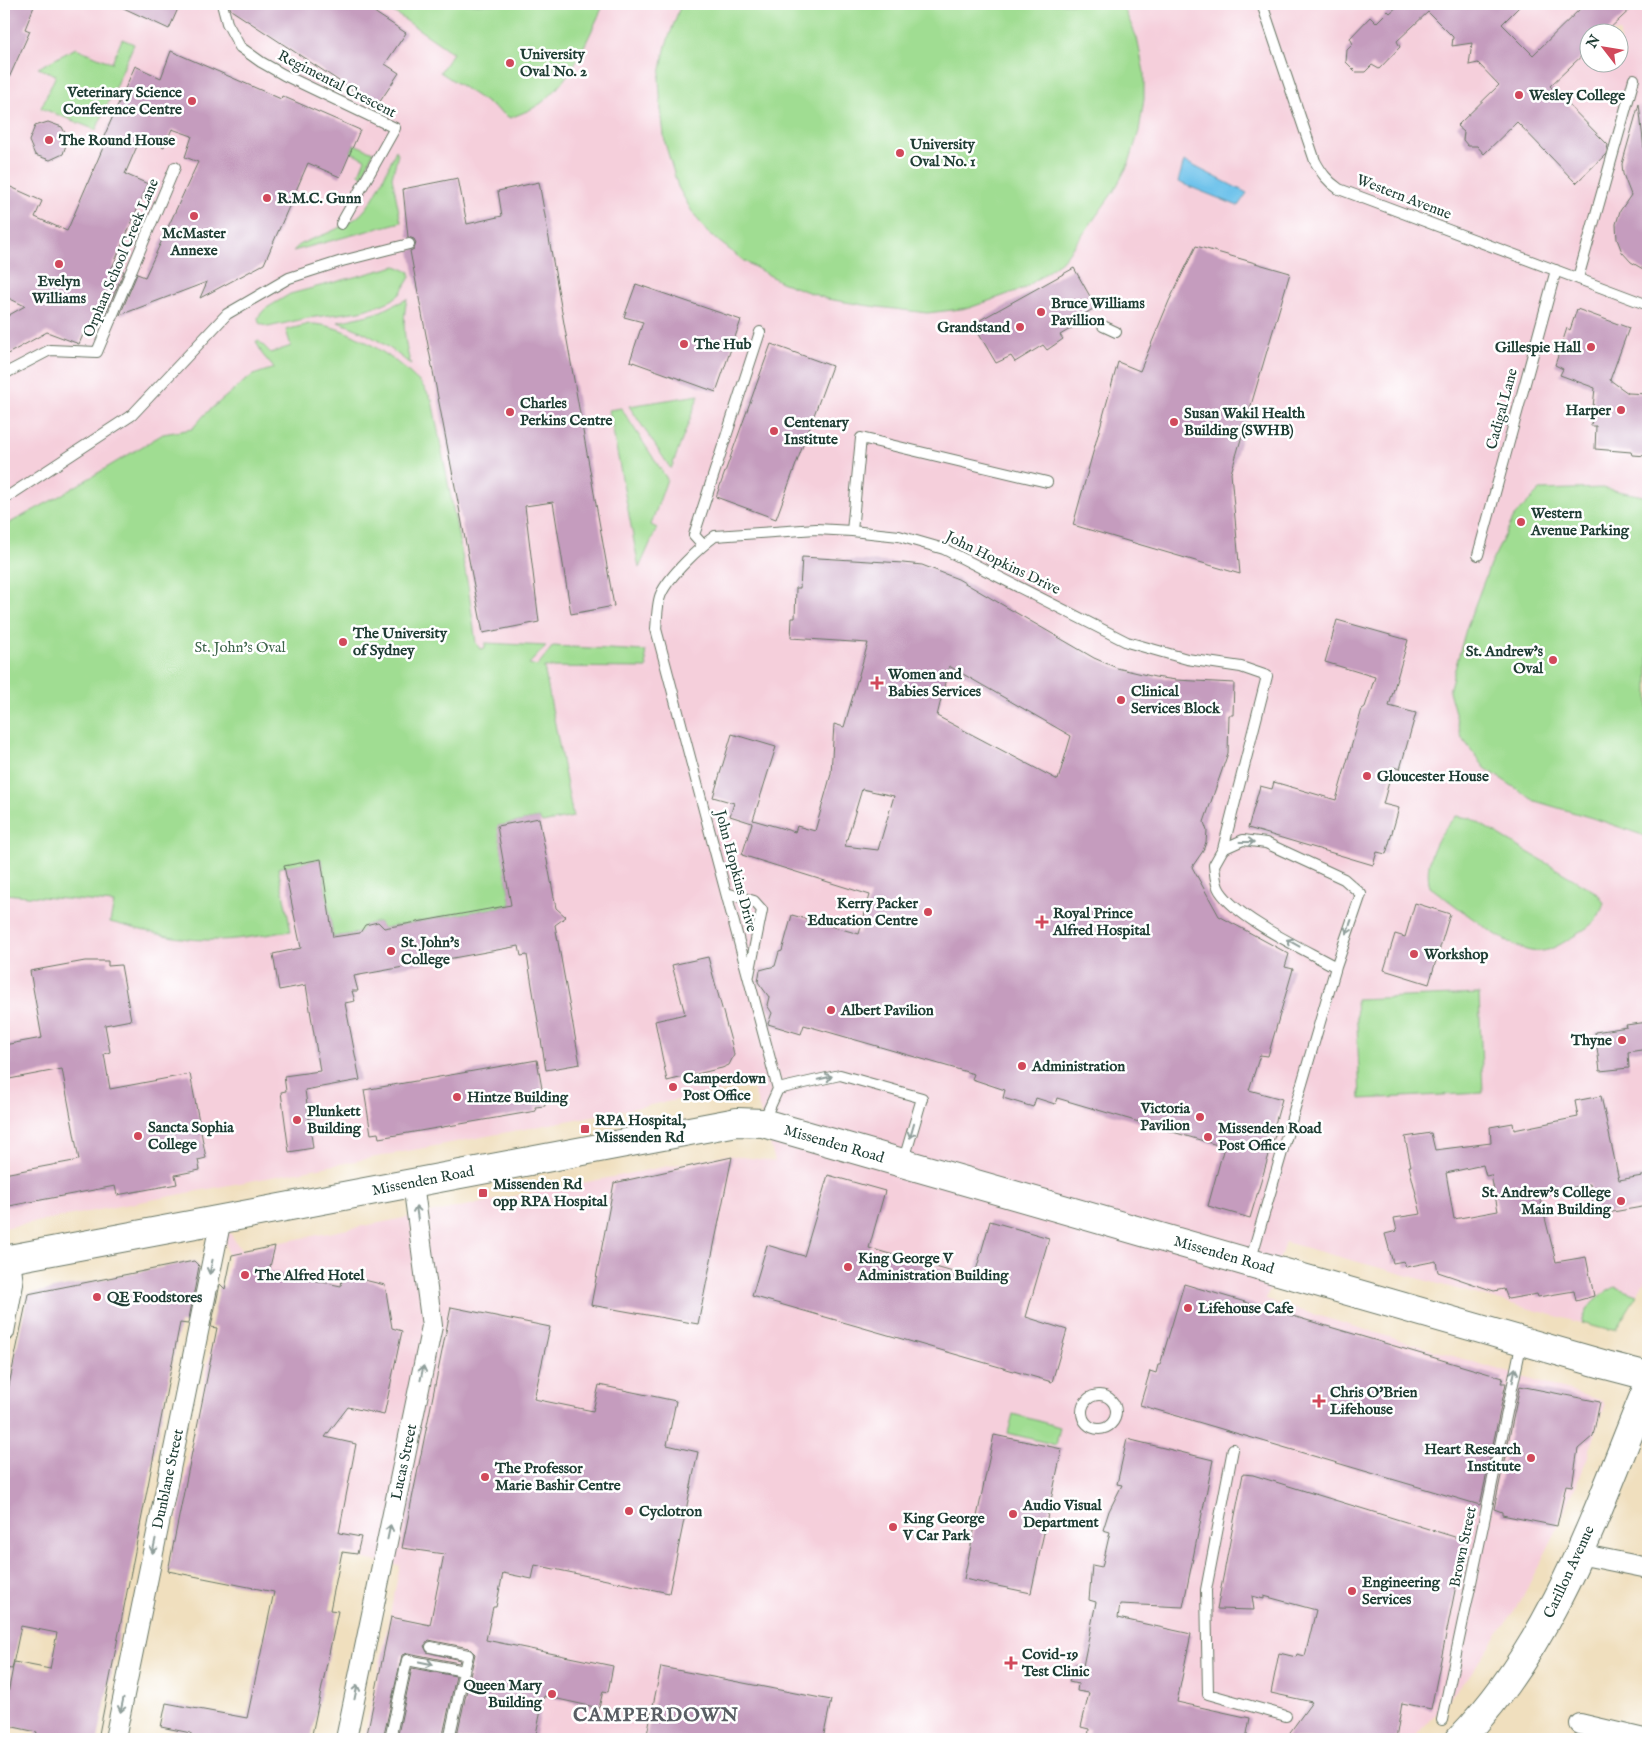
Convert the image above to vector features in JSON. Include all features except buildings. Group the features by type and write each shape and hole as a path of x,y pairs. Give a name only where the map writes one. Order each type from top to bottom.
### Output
{"street":[{"name":"Missenden Road","path":"7,1259 737,1122 763,1123 1648,1376"},
{"name":"Lucas Street","path":"346,1739 432,1326 413,1183"},
{"name":"Dunblane Street","path":"115,1739 221,1219"},
{"path":"4,1332 13,1284 7,1259"},
{"name":"Carillon Avenue","path":"1460,1739 1511,1679 1559,1599 1648,1386"},
{"path":"1579,1554 1648,1568"},
{"path":"1580,1724 1644,1739"}],"lane":[{"name":"Regimental Crescent","path":"222,4 227,23 240,47 284,75 395,128 341,224"},
{"name":"Western Avenue","path":"1262,4 1315,161 1331,184 1338,189 1648,305"},
{"path":"1578,278 1634,79"},
{"name":"Orphan School Creek Lane","path":"4,374 50,350 98,352 175,167"},
{"path":"4,498 132,415 227,314 289,278 342,261 409,244"},
{"name":"Cadigal Lane","path":"1478,555 1556,270"},
{"path":"1103,326 1116,332"},
{"path":"703,545 694,535 760,332"},
{"path":"852,531 861,438 1047,482"},
{"name":"John Hopkins Drive","path":"778,1089 656,629 660,594 681,566 703,545 716,536 816,529 898,536 944,549 1127,642 1187,659 1241,667 1267,676 1223,849"},
{"path":"1250,1263 1336,967 1360,894 1344,879 1266,843 1243,840 1223,849 1214,865 1218,890 1234,908 1258,924 1336,967"},
{"path":"726,893 754,901 762,910 749,977"},
{"path":"763,1123 778,1089 840,1075 922,1098 903,1163"},
{"name":"Brown Street","path":"1442,1720 1522,1341"},
{"path":"1233,1449 1206,1590 1208,1694 1286,1716"},
{"path":"431,1647 468,1655 449,1739"},
{"path":"390,1739 407,1660 464,1671"}],"shaded area":[{"path":"4,4 1648,4 1648,1276 1616,1329 1607,1330 1285,1242 1266,1300 1603,1401 1605,1406 1587,1459 1556,1532 1521,1601 1469,1676 1413,1739 364,1739 400,1566 176,1519 229,1260 221,1219 241,1250 725,1155 775,1161 753,1087 750,1086 4,1228"}],"green space":[{"name":"University Oval No. 2","path":"382,4 604,4 572,68 555,91 541,103 510,118 440,72 453,53"},
{"name":"University Oval No. 1","path":"681,4 1122,4 1137,38 1144,72 1144,99 1139,131 1129,163 1114,191 1062,261 1025,288 969,308 927,313 827,299 781,282 744,261 707,232 691,210 678,187 665,143 659,79 666,45"},
{"path":"122,39 134,44 96,130 41,108 56,75 38,68 76,48 112,63"},
{"path":"354,144 373,152 362,177 359,174 365,159 351,152"},
{"path":"396,150 398,154 392,177 401,222 293,251 301,244 342,226 361,214 372,201"},
{"path":"396,266 410,272 410,277 400,294 383,304 360,311 308,318 268,327 259,323 258,317 265,309 290,294"},
{"path":"407,299 404,332 411,365 377,340 338,322 377,313"},
{"name":"St. John's Oval","path":"309,324 337,329 367,342 406,370 423,386 432,400 468,586 476,643 480,649 485,648 485,643 546,646 529,664 537,666 553,646 645,651 647,668 544,667 573,817 542,823 539,818 498,826 511,905 384,928 378,922 365,925 359,933 333,937 321,859 278,868 291,931 238,939 195,940 158,934 110,922 114,903 4,894 4,526 56,498 163,434 192,429 206,413 242,383 253,375 274,368 262,354 256,341 259,341 271,353 291,346 286,330"},
{"path":"699,395 671,469 629,406"},
{"path":"621,408 667,479 651,525 657,528 639,568 609,410"},
{"name":"St. Andrew's Oval","path":"1603,488 1648,497 1648,837 1535,801 1485,768 1462,738 1449,691 1466,629 1490,565 1515,515 1540,490"},
{"path":"1456,816 1470,818 1597,893 1604,903 1593,923 1548,950 1531,951 1508,942 1430,887 1428,877 1430,858 1443,831"},
{"path":"1479,994 1483,1093 1360,1099 1356,999"},
{"path":"1615,1287 1637,1295 1616,1329 1607,1330 1582,1323 1590,1305"},
{"path":"1013,1414 1060,1427 1056,1445 1008,1433"}],"water":[{"path":"1184,161 1247,193 1238,206 1178,182"}],"place":[{"name":"University Oval No. 2","path":"510,63"},
{"name":"Wesley College","path":"1519,95"},
{"name":"Veterinary Science Conference Centre","path":"192,101"},
{"name":"The Round House","path":"49,140"},
{"name":"University Oval No. 1","path":"900,153"},
{"name":"R.M.C. Gunn","path":"267,198"},
{"name":"McMaster Annexe","path":"194,216"},
{"name":"Evelyn Williams","path":"59,264"},
{"name":"Bruce Williams Pavillion","path":"1041,312"},
{"name":"Grandstand","path":"1020,327"},
{"name":"The Hub","path":"684,344"},
{"name":"Gillespie Hall","path":"1591,347"},
{"name":"Harper","path":"1621,410"},
{"name":"Charles Perkins Centre","path":"510,412"},
{"name":"Susan Wakil Health Building (SWHB)","path":"1174,422"},
{"name":"Centenary Institute","path":"774,431"},
{"name":"Western Avenue Parking","path":"1521,522"},
{"name":"The University of Sydney","path":"343,642"},
{"name":"St. Andrew's Oval","path":"1553,660"},
{"name":"Women and Babies Services","path":"877,683"},
{"name":"Clinical Services Block","path":"1121,700"},
{"name":"Gloucester House","path":"1367,776"},
{"name":"Kerry Packer Education Centre","path":"928,912"},
{"name":"Royal Prince Alfred Hospital","path":"1042,922"},
{"name":"St. John's College","path":"391,951"},
{"name":"Workshop","path":"1414,954"},
{"name":"Albert Pavilion","path":"831,1010"},
{"name":"Thyne","path":"1622,1040"},
{"name":"Administration","path":"1022,1066"},
{"name":"Camperdown Post Office","path":"673,1087"},
{"name":"Hintze Building","path":"457,1097"},
{"name":"Victoria Pavilion","path":"1200,1117"},
{"name":"Plunkett Building","path":"297,1120"},
{"name":"RPA Hospital, Missenden Rd","path":"585,1129"},
{"name":"Sancta Sophia College","path":"138,1136"},
{"name":"Missenden Road Post Office","path":"1208,1137"},
{"name":"Missenden Rd opp RPA Hospital","path":"483,1193"},
{"name":"St. Andrew's College Main Building","path":"1621,1201"},
{"name":"King George V Administration Building","path":"848,1267"},
{"name":"The Alfred Hotel","path":"245,1275"},
{"name":"QE Foodstores","path":"97,1297"},
{"name":"Lifehouse Cafe","path":"1188,1308"},
{"name":"Chris O'Brien Lifehouse","path":"1319,1401"},
{"name":"Heart Research Institute","path":"1531,1458"},
{"name":"The Professor Marie Bashir Centre","path":"485,1477"},
{"name":"Cyclotron","path":"629,1511"},
{"name":"Audio Visual Department","path":"1013,1514"},
{"name":"King George V Car Park","path":"893,1527"},
{"name":"Engineering Services","path":"1352,1591"},
{"name":"Covid-19 Test Clinic","path":"1011,1663"},
{"name":"Queen Mary Building","path":"552,1694"}],"district":[{"name":"CAMPERDOWN","path":"656,1715"}]}
